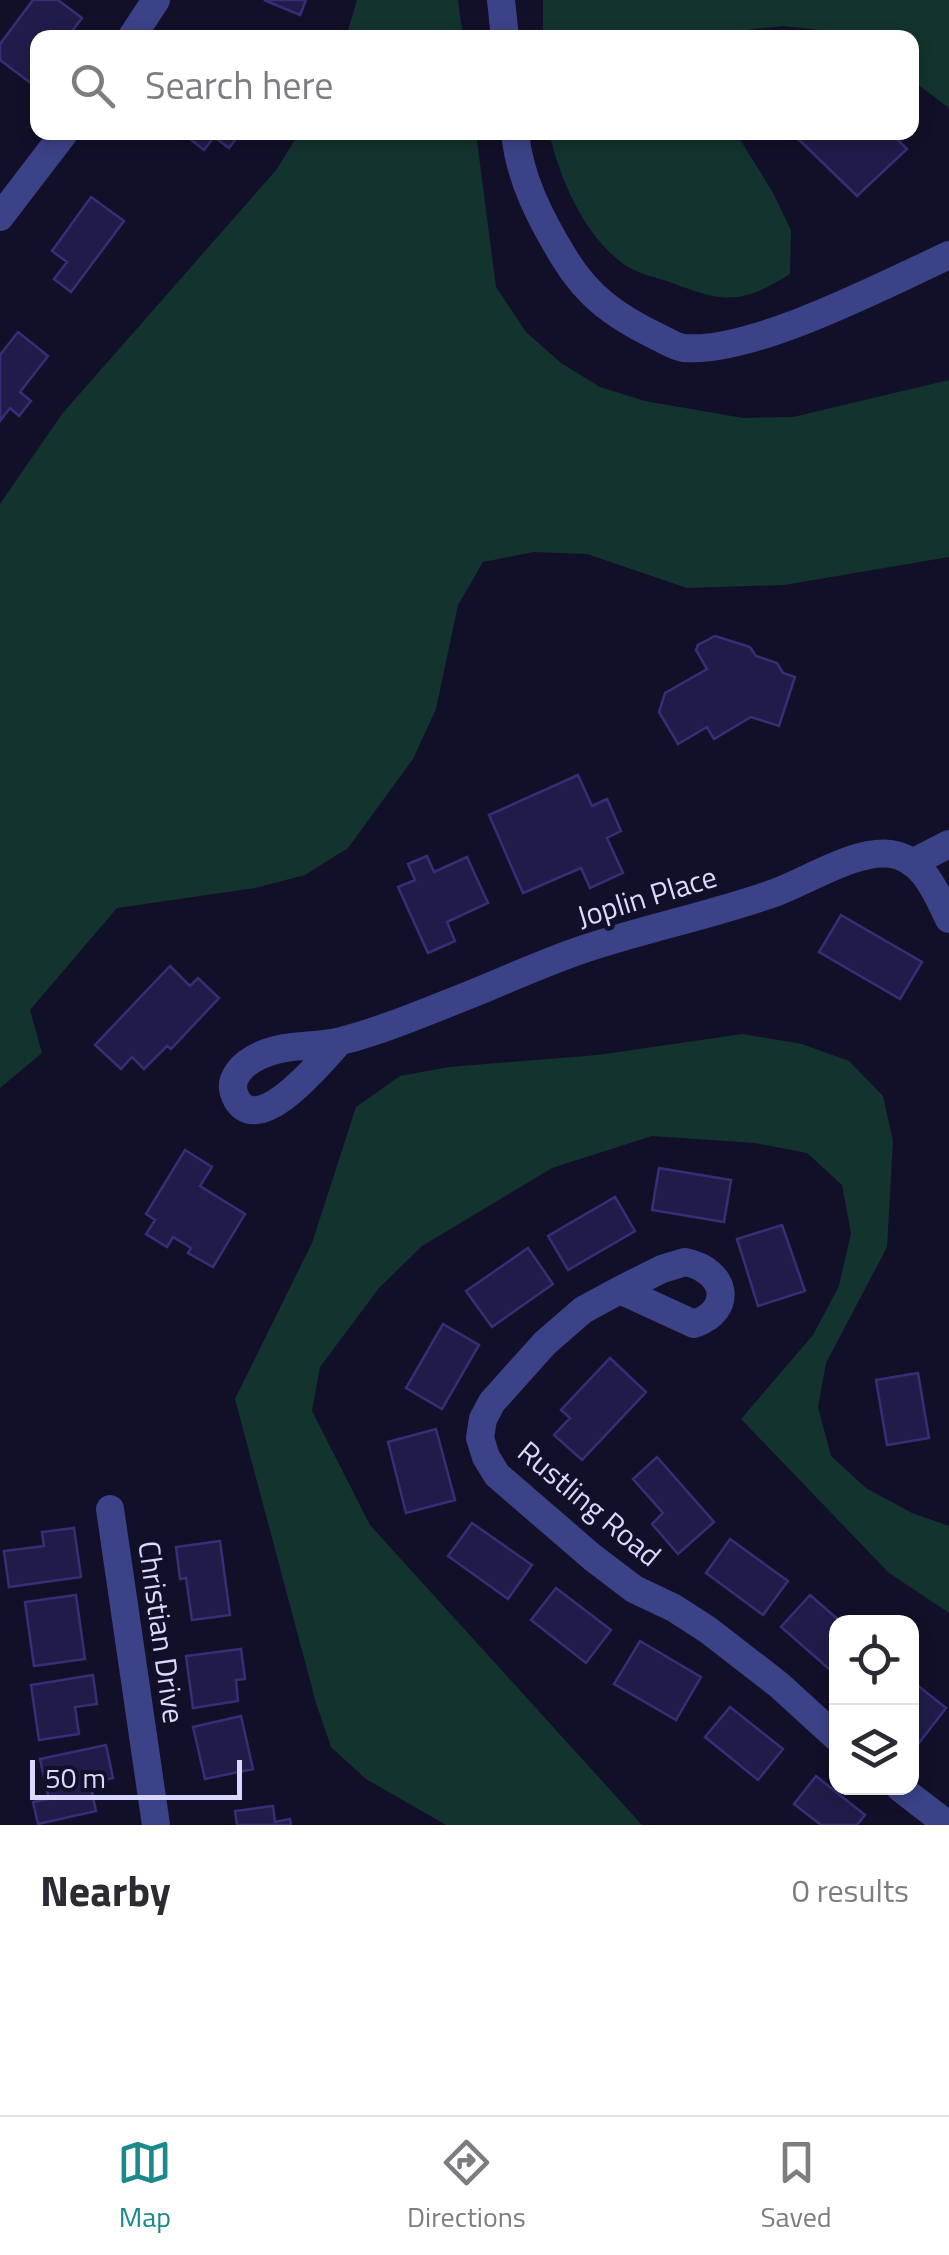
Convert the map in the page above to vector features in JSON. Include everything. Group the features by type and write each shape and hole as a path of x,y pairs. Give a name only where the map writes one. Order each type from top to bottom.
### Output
{"street":[{"path":"136,30 156,0"},
{"path":"501,0 504,30"},
{"path":"0,217 59,140"},
{"path":"515,140 541,221 576,277 616,317 681,348 734,345 949,256"},
{"path":"949,844 912,863 928,877 949,919"},
{"name":"Joplin Place","path":"340,1042 580,950 776,892 856,860 893,854 912,863"},
{"name":"Rustling Road","path":"620,1290 582,1310 545,1343 492,1402 483,1419 480,1438 486,1457 498,1475 592,1557 634,1589 708,1630 779,1685 829,1731"},
{"name":"Christian Drive","path":"110,1508 156,1825"},
{"path":"909,1795 948,1825"}],"green space":[{"path":"357,0 458,0 462,30 348,30"},
{"path":"543,0 949,0 949,108 919,85 919,30 783,26 747,30 543,30"},
{"path":"295,140 477,140 496,287 526,332 561,363 600,387 645,401 743,418 793,417 949,380 949,557 784,585 687,588 587,554 534,552 483,562 458,605 436,709 413,759 348,848 305,875 255,888 117,908 30,1010 42,1053 0,1088 0,504 62,414 277,169"},
{"path":"551,140 740,140 791,230 790,274 760,291 722,297 630,268 597,238 560,169"},
{"path":"742,1034 802,1044 849,1061 883,1096 893,1141 887,1247 826,1363 818,1407 831,1456 866,1488 912,1513 949,1526 949,1613 889,1573 741,1419 813,1335 839,1286 851,1233 842,1185 807,1153 755,1143 652,1136 552,1168 422,1246 379,1288 320,1367 312,1411 370,1525 642,1825 446,1825 366,1779 331,1747 235,1399 312,1243 356,1107 400,1076 449,1067 598,1055"}],"building":[{"path":"33,0 58,0 82,18 73,30 30,30 30,82 0,60 0,44"},
{"path":"264,0 306,0 300,15"},
{"path":"191,140 212,140 204,150"},
{"path":"218,140 235,140 229,148"},
{"path":"799,140 898,140 907,149 857,196"},
{"path":"91,197 124,221 71,292 54,279 67,262 52,251"},
{"path":"18,332 48,356 20,392 31,401 19,416 10,408 0,421 0,355"},
{"path":"715,636 750,647 756,656 777,663 783,673 795,677 779,726 751,717 714,739 707,727 678,744 659,712 665,693 707,669 696,650"},
{"path":"578,775 592,806 607,799 621,831 607,838 623,873 590,888 581,868 523,893 489,815"},
{"path":"427,856 434,872 467,857 488,903 447,922 455,941 428,953 398,887 415,880 408,864"},
{"path":"841,915 922,962 900,999 819,952"},
{"path":"170,966 190,986 198,978 219,998 171,1049 167,1046 144,1069 132,1057 121,1069 95,1045"},
{"path":"185,1150 212,1167 200,1186 245,1214 213,1267 188,1253 191,1248 173,1237 167,1247 146,1234 155,1220 146,1214"},
{"path":"659,1168 731,1180 724,1222 652,1210"},
{"path":"615,1197 635,1231 568,1270 548,1236"},
{"path":"782,1225 805,1291 758,1306 737,1239"},
{"path":"528,1248 553,1284 492,1327 466,1291"},
{"path":"443,1324 479,1345 442,1409 406,1388"},
{"path":"610,1358 646,1392 582,1460 554,1435 570,1418 561,1410"},
{"path":"918,1373 929,1438 887,1445 876,1380"},
{"path":"436,1429 455,1500 406,1513 388,1442"},
{"path":"657,1457 714,1522 678,1554 652,1524 663,1513 633,1479"},
{"path":"472,1523 532,1565 508,1599 448,1556"},
{"path":"74,1528 81,1577 9,1587 4,1551 44,1546 42,1532"},
{"path":"730,1539 788,1581 763,1615 706,1573"},
{"path":"220,1541 230,1615 192,1620 186,1578 180,1579 176,1547"},
{"path":"556,1588 611,1630 586,1663 531,1620"},
{"path":"76,1595 85,1659 34,1666 25,1602"},
{"path":"810,1595 833,1615 829,1615 829,1669 781,1627"},
{"path":"640,1641 701,1677 676,1720 614,1684"},
{"path":"241,1649 245,1679 236,1680 238,1701 193,1708 186,1656"},
{"path":"93,1675 97,1704 75,1707 79,1734 39,1740 31,1685"},
{"path":"919,1687 946,1708 919,1743"},
{"path":"730,1707 783,1749 758,1780 705,1737"},
{"path":"241,1716 253,1769 205,1779 193,1727"},
{"path":"106,1745 113,1778 90,1783 96,1811 38,1824 33,1802 49,1799 40,1759"},
{"path":"816,1776 829,1786 829,1795 840,1795 865,1815 857,1825 821,1825 794,1804"},
{"path":"273,1806 275,1822 290,1819 291,1825 237,1825 235,1811"}]}
